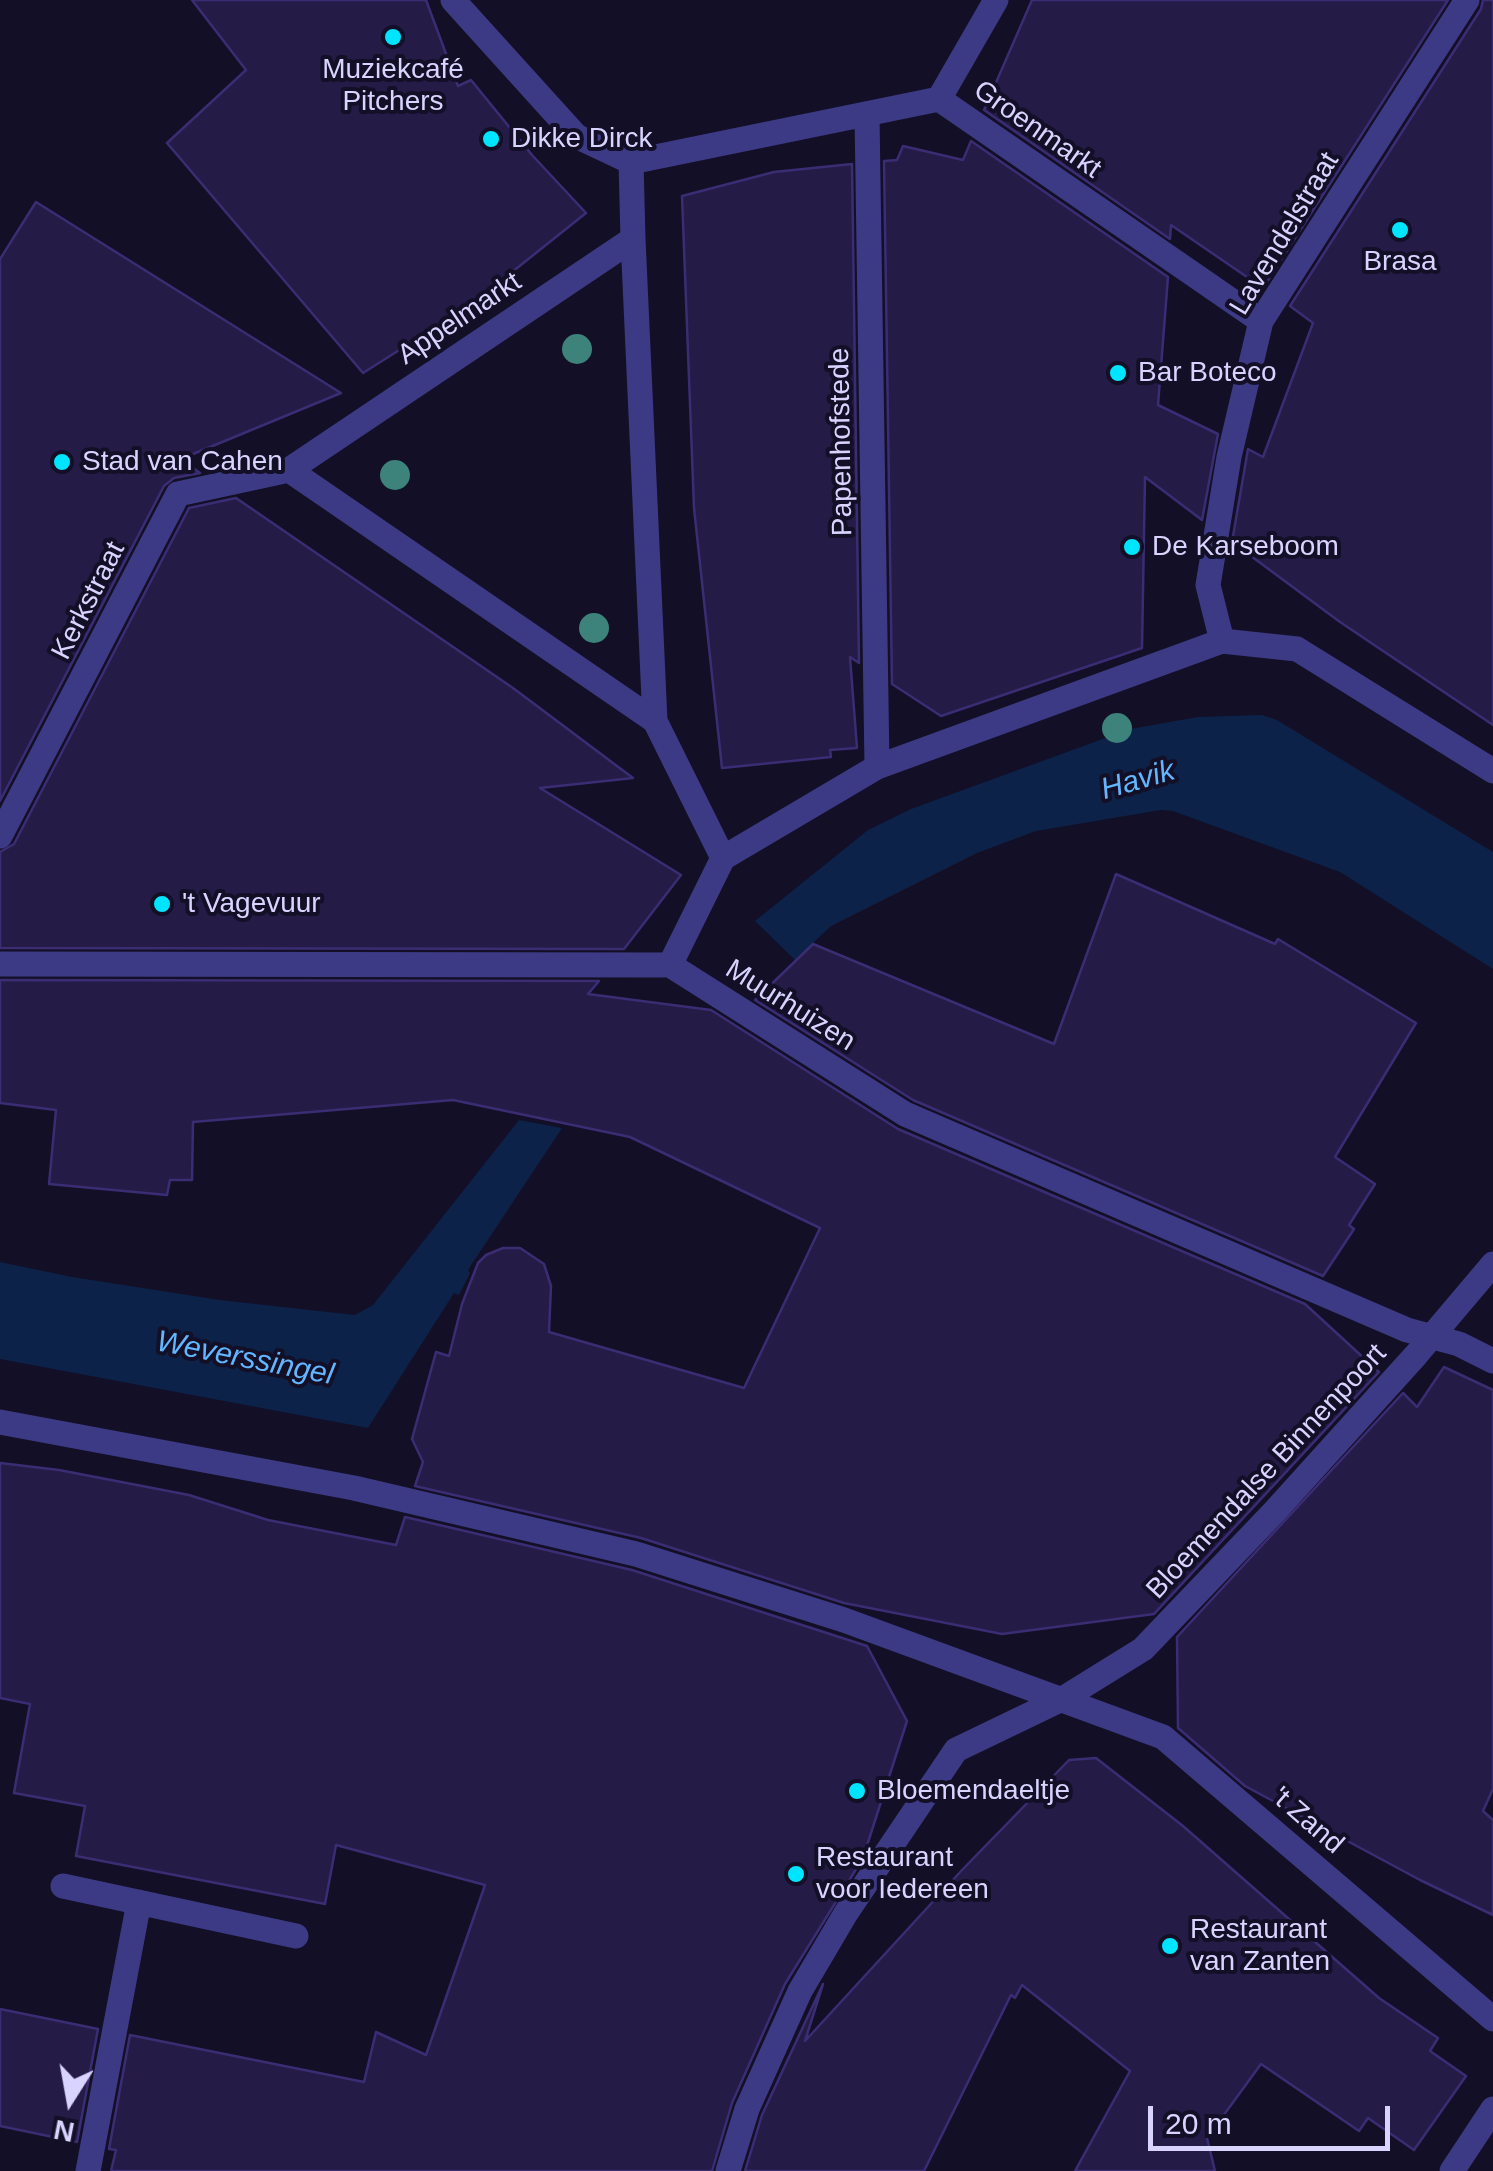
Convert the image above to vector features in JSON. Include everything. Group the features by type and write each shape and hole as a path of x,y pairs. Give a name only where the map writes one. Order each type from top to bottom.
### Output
{"street":[{"path":"453,0 576,136 632,162 655,721 723,858"},
{"path":"939,99 996,0"},
{"name":"Lavendelstraat","path":"1222,642 1208,585 1228,457 1261,321 1467,0"},
{"name":"Groenmarkt","path":"632,162 939,99 1261,321"},
{"name":"Papenhofstede","path":"868,116 877,767"},
{"name":"Appelmarkt","path":"289,470 633,239"},
{"path":"289,470 655,721"},
{"name":"Kerkstraat","path":"0,836 178,494 289,470"},
{"path":"0,964 670,965 723,858 877,767 1222,642 1297,649 1493,771"},
{"name":"Muurhuizen","path":"670,965 905,1114 1407,1330 1459,1344 1493,1362"},
{"name":"Bloemendalse Binnenpoort","path":"728,2171 748,2109 800,1991 846,1913 956,1750 1064,1698 1142,1648 1275,1510 1493,1264"},
{"path":"0,1422 354,1488 636,1554 844,1620 1064,1698"},
{"name":"'t Zand","path":"1064,1698 1163,1736 1493,2019"},
{"path":"63,1886 296,1936"},
{"path":"88,2171 139,1902"},
{"path":"1452,2171 1493,2110"}],"water":[{"name":"Havik","path":"1262,715 1277,720 1493,852 1493,969 1340,872 1161,810 1036,831 977,853 831,926 795,960 755,921 868,830 911,809 1130,729 1198,717"},
{"name":"Weverssingel","path":"519,1120 562,1128 468,1270 459,1295 454,1293 368,1428 0,1359 0,1262 220,1300 355,1315 373,1305"}],"building":[{"path":"192,0 426,0 458,86 471,80 586,213 472,304 363,373 167,143 246,70"},
{"path":"1032,0 1448,0 1263,288 1171,225 1170,239 984,110"},
{"path":"1483,0 1493,0 1493,725 1340,622 1232,542 1248,449 1263,457 1313,323 1290,306 1481,9"},
{"path":"971,141 1168,277 1158,405 1218,434 1202,520 1145,477 1142,648 941,716 892,684 884,161 897,160 903,146 963,160"},
{"path":"852,164 859,663 850,657 857,748 830,750 831,757 722,768 694,508 682,196 774,172"},
{"path":"36,202 341,393 181,459 200,473 174,478 164,486 0,801 0,259"},
{"path":"236,498 513,688 633,778 540,788 681,875 624,949 0,948 0,852 14,844 189,508"},
{"path":"1116,874 1275,944 1278,939 1416,1023 1335,1157 1375,1184 1349,1225 1354,1229 1323,1276 913,1100 755,1000 813,944 1054,1044"},
{"path":"0,980 599,981 588,994 711,1010 898,1129 1305,1304 1379,1372 1154,1614 1002,1634 844,1603 641,1538 415,1486 423,1462 412,1439 436,1352 449,1356 462,1304 478,1263 486,1255 503,1248 520,1248 544,1264 551,1286 549,1332 744,1388 820,1228 630,1137 453,1100 193,1122 192,1180 170,1180 167,1195 49,1184 56,1110 0,1103"},
{"path":"1444,1367 1493,1390 1493,1789 1483,1811 1493,1820 1493,1915 1245,1786 1178,1728 1177,1637 1403,1393 1417,1407"},
{"path":"0,1463 189,1495 268,1520 396,1545 405,1517 632,1570 867,1646 907,1721 863,1858 785,1984 732,2103 712,2171 111,2171 116,2150 109,2149 130,2035 364,2082 376,2032 426,2055 485,1885 336,1845 325,1904 76,1856 85,1806 14,1793 30,1704 0,1698"},
{"path":"1096,1758 1183,1826 1379,1998 1438,2038 1430,2051 1466,2076 1414,2150 1368,2118 1359,2131 1261,2064 1207,2138 1215,2171 1075,2171 1130,2071 1022,1985 1015,1998 1011,1995 924,2171 745,2171 762,2115 823,1984 805,2041 1069,1760"},
{"path":"0,2009 98,2029 77,2142 0,2126"}],"place":[{"name":"Muziekcafé Pitchers","path":"393,37"},
{"name":"Dikke Dirck","path":"491,139"},
{"name":"Brasa","path":"1400,230"},
{"name":"Bar Boteco","path":"1118,373"},
{"name":"Stad van Cahen","path":"62,462"},
{"name":"De Karseboom","path":"1132,547"},
{"name":"'t Vagevuur","path":"162,904"},
{"name":"Bloemendaeltje","path":"857,1791"},
{"name":"Restaurant voor Iedereen","path":"796,1874"},
{"name":"Restaurant van Zanten","path":"1170,1946"}]}
